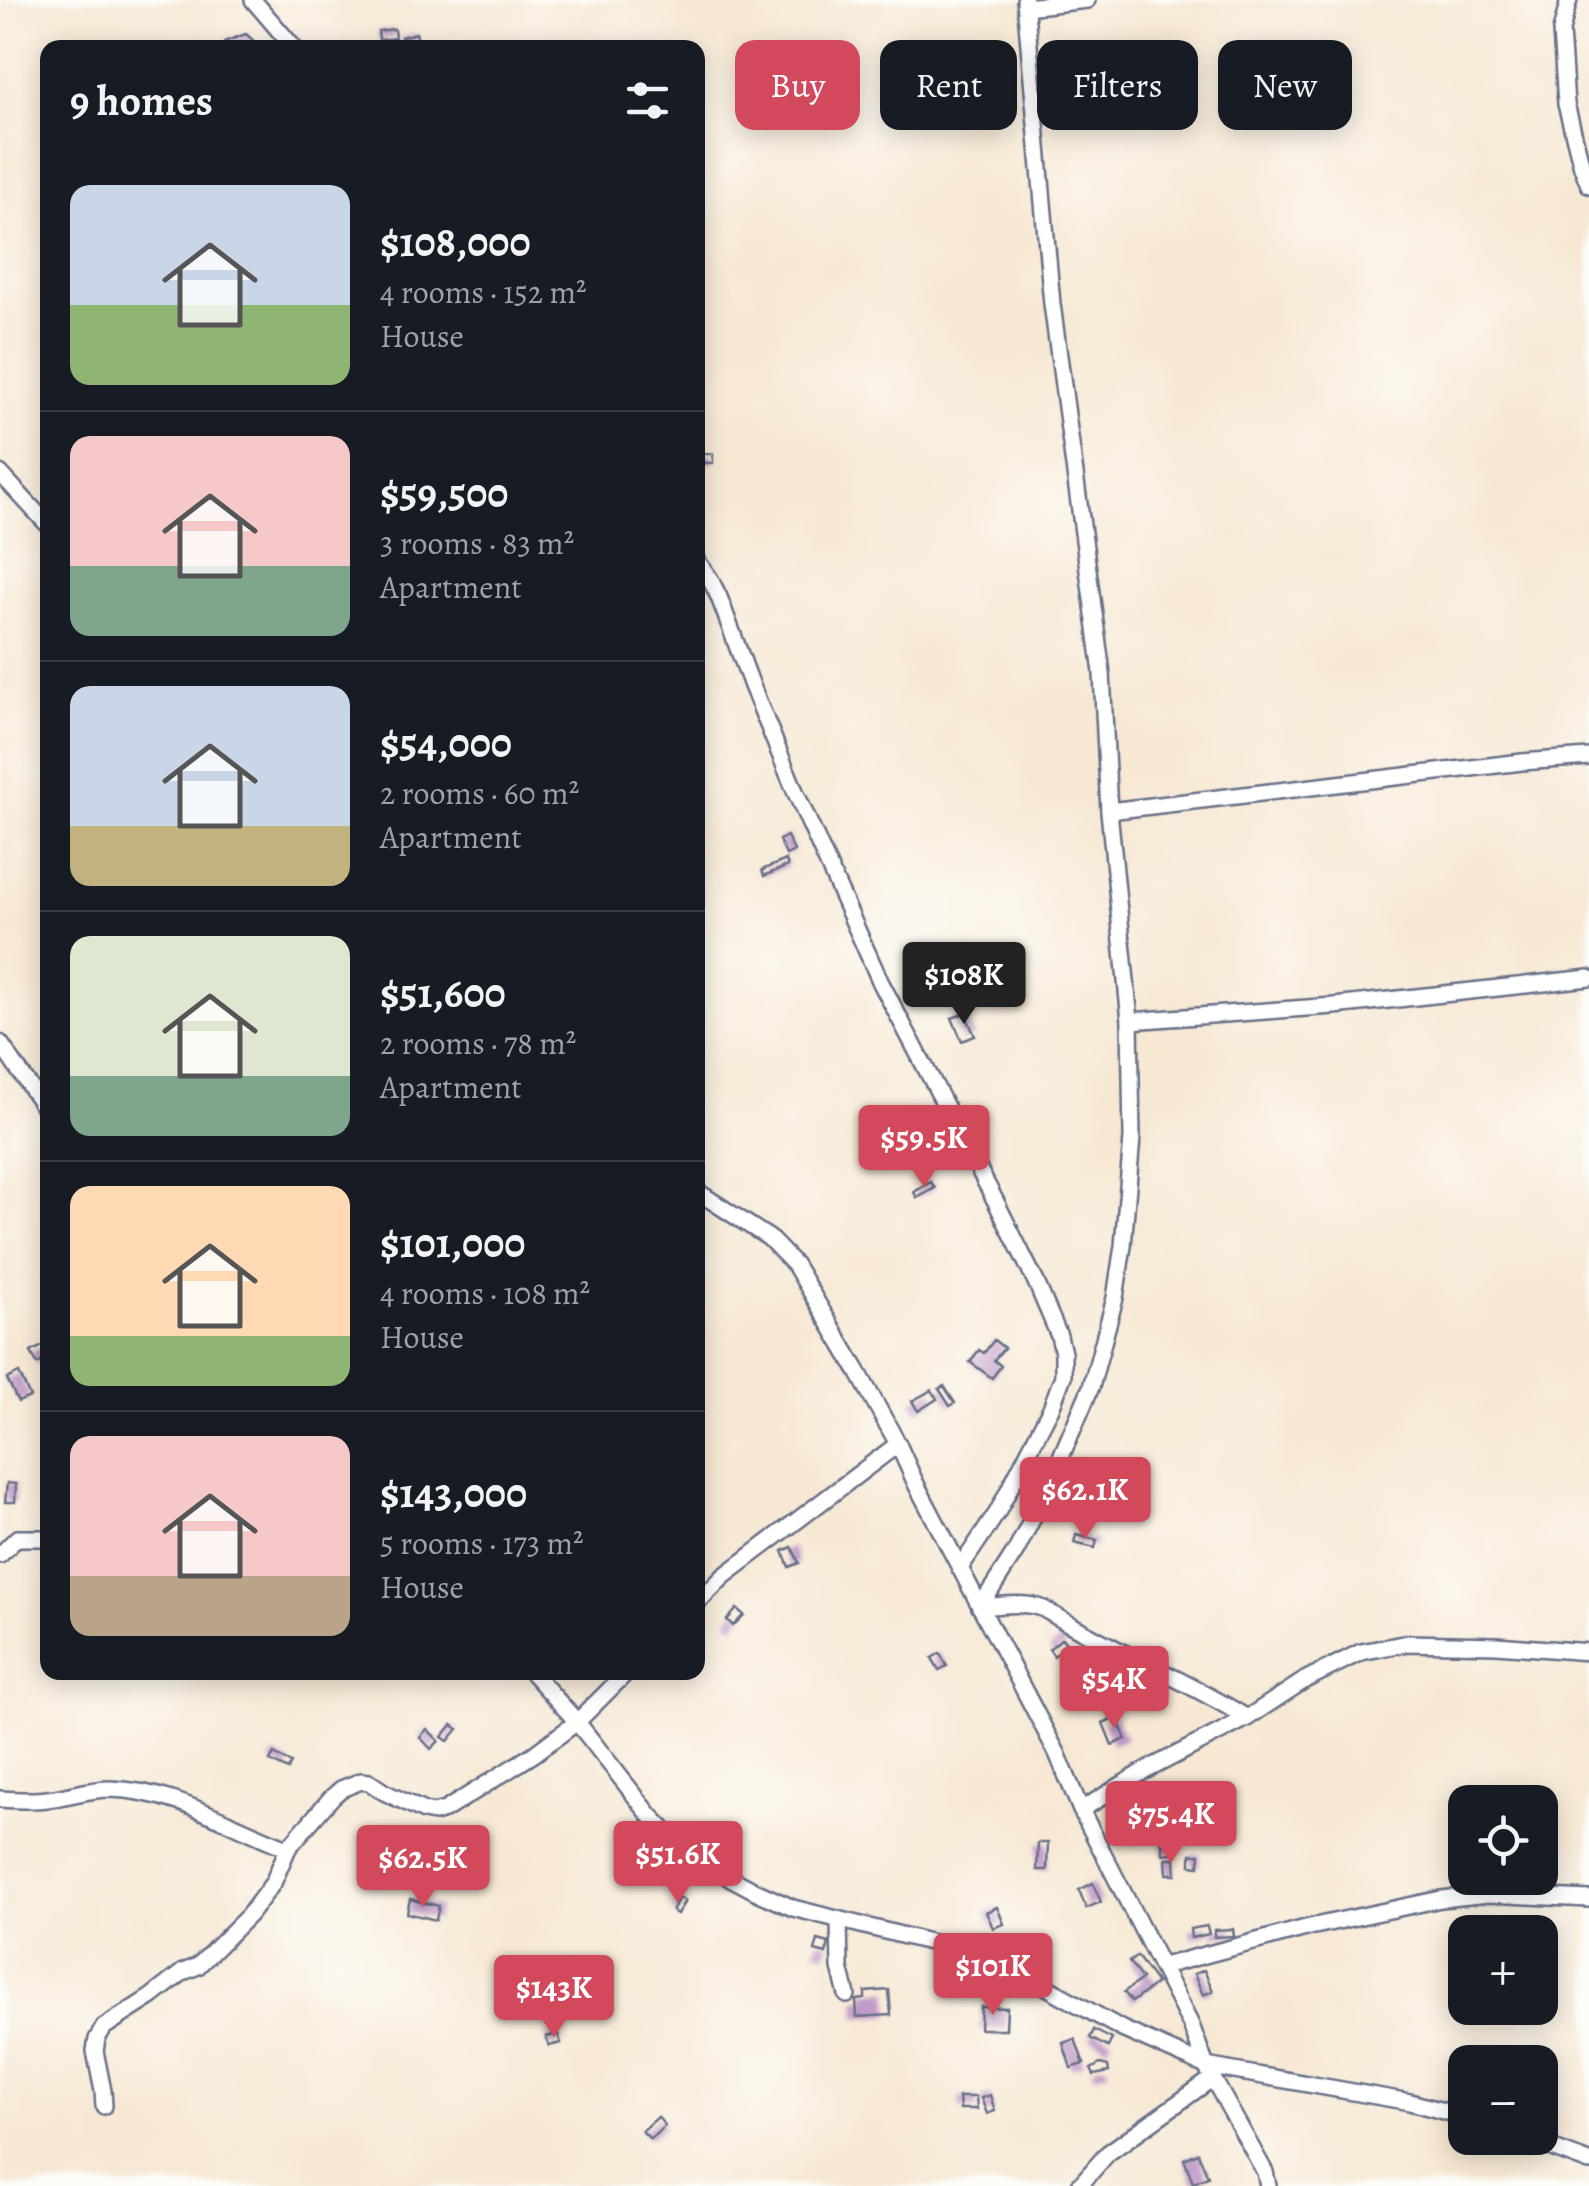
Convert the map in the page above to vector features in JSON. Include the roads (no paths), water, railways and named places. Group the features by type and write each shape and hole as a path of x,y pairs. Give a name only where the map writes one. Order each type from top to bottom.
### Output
{"street":[{"path":"253,0 287,40"},
{"path":"980,1607 1044,1496 1091,1387 1123,1246 1132,1138 1130,1021 1109,811 1102,673 1052,304 1026,3 1086,0"},
{"path":"1568,0 1560,32 1566,104 1589,185"},
{"path":"0,473 40,516"},
{"path":"705,571 795,791 882,983 1036,1282 1059,1336 1063,1376 1034,1446 997,1513 960,1568"},
{"path":"1109,811 1589,757"},
{"path":"1130,1021 1334,1006 1589,978"},
{"path":"0,1044 40,1102"},
{"path":"705,1197 769,1238 795,1265 857,1370 1057,1754 1191,2025 1210,2072 1252,2145 1268,2186"},
{"path":"705,1595 724,1576 898,1444"},
{"path":"0,1555 17,1538 40,1538"},
{"path":"980,1607 1019,1605 1044,1610 1247,1718"},
{"path":"1082,1810 1139,1774 1247,1718 1304,1680 1361,1652 1408,1643 1589,1652"},
{"path":"539,1680 578,1722 650,1815 691,1857 755,1891 793,1908 981,1955 1210,2072 1393,2099 1448,2113"},
{"path":"104,2106 96,2051 104,2027 183,1972 198,1966 249,1916 273,1883 288,1848 332,1797 361,1780 424,1811 444,1810 578,1722 619,1680"},
{"path":"0,1799 46,1800 106,1789 134,1792 184,1802 288,1848"},
{"path":"1162,1966 1310,1927 1441,1899 1488,1894 1589,1899"},
{"path":"839,1920 840,1968 847,1995"},
{"path":"1078,2186 1108,2153 1210,2072"},
{"path":"1558,2150 1589,2162"}]}
